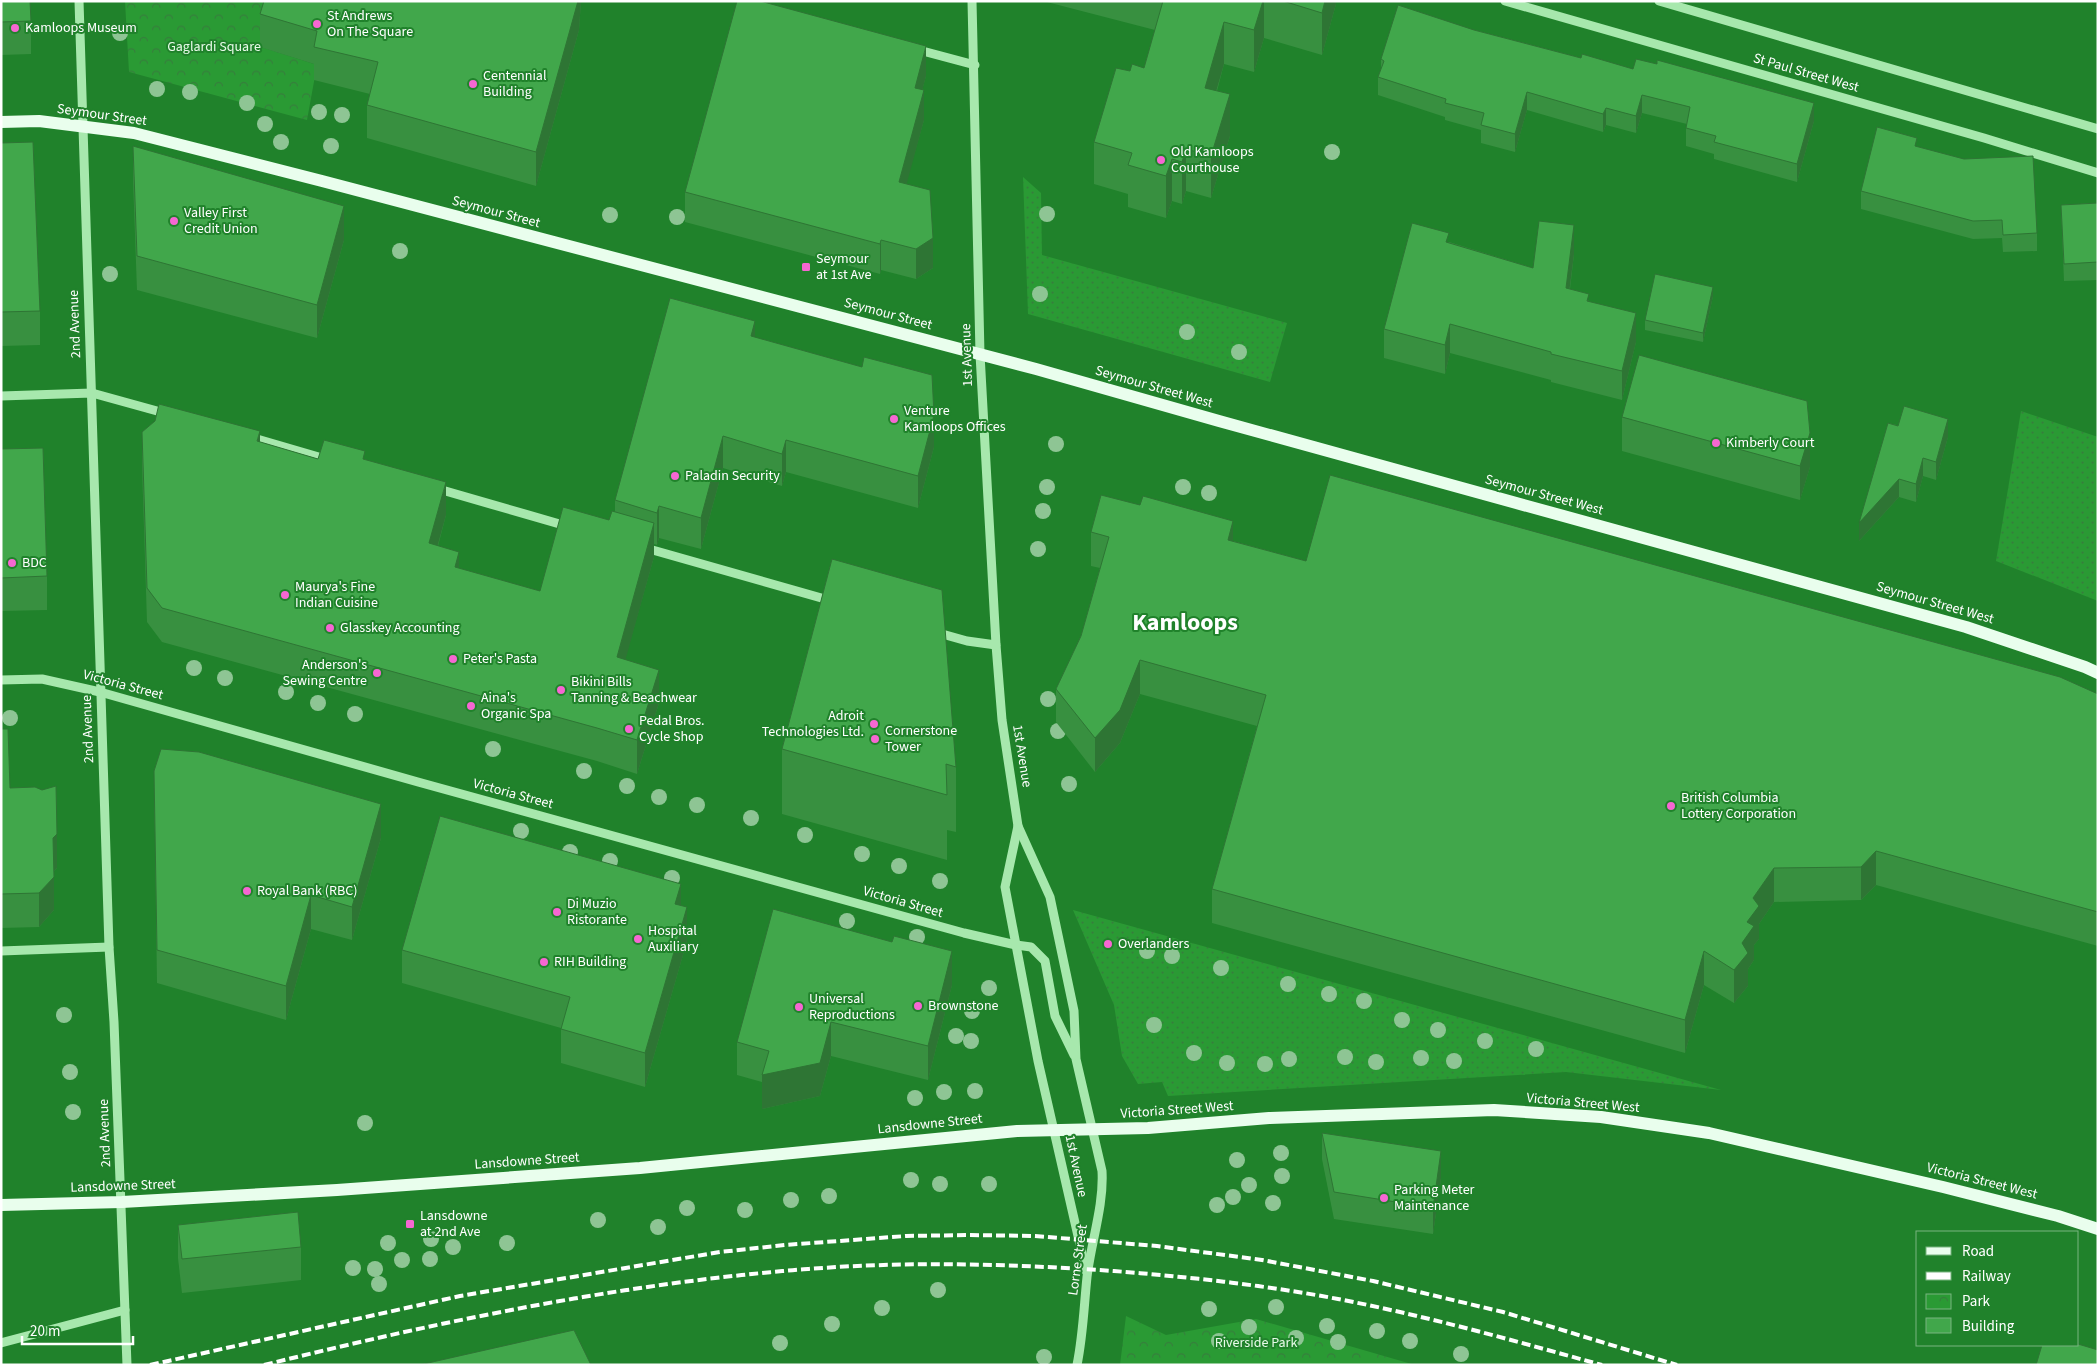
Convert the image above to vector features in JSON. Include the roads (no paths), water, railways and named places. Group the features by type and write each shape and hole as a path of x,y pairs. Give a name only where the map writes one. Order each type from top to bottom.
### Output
{"main road":[{"name":"Seymour Street","path":"1,122 39,121 143,135 980,354"},
{"name":"Seymour Street West","path":"980,354 1966,627 2098,673"},
{"name":"Victoria Street West","path":"1054,1130 1148,1128 1269,1118 1494,1110 1601,1117 1709,1133 1834,1160 2049,1214 2098,1229"},
{"name":"Lansdowne Street","path":"1,1205 122,1202 337,1190 640,1168 999,1132 1054,1130"}],"street":[{"name":"2nd Avenue","path":"79,1 100,692 109,947 122,1202 127,1365"},
{"name":"1st Avenue","path":"972,1 975,65 980,354 1002,720 1018,826 1050,897 1074,1012 1076,1059 1093,1130"},
{"name":"St Paul Street West","path":"1505,1 1984,138 2098,174"},
{"name":"St Paul Street West","path":"1659,1 2098,129"},
{"path":"908,47 975,65"},
{"path":"1,396 92,393 173,416"},
{"path":"239,434 341,463"},
{"path":"427,486 575,528"},
{"path":"632,544 841,604"},
{"path":"927,630 967,641 996,645"},
{"name":"Victoria Street","path":"1,680 42,679 100,692 408,780 964,933 1016,945 1031,946 1045,961 1055,1016 1076,1059"},
{"name":"1st Avenue","path":"1018,826 1005,887 1038,1061 1087,1276"},
{"path":"1,951 109,947"},
{"name":"Lorne Street","path":"1078,1365 1087,1276 1103,1186 1102,1171 1093,1130"},
{"path":"1,1343 125,1310"}],"railway":[{"path":"150,1365 460,1296 720,1252 906,1236 968,1235 1035,1236 1157,1246 1262,1260 1373,1281 1503,1312 1677,1365"},
{"path":"264,1365 398,1333 602,1294 739,1275 808,1269 923,1264 1000,1265 1114,1271 1282,1290 1405,1313 1602,1365"}],"place":[{"name":"St Andrews On The Square","path":"317,24"},
{"name":"Kamloops Museum","path":"15,28"},
{"name":"Centennial Building","path":"473,84"},
{"name":"Old Kamloops Courthouse","path":"1161,160"},
{"name":"Valley First Credit Union","path":"174,221"},
{"name":"Seymour at 1st Ave","path":"806,267"},
{"name":"Venture Kamloops Offices","path":"894,419"},
{"name":"Kimberly Court","path":"1716,443"},
{"name":"Paladin Security","path":"675,476"},
{"name":"BDC","path":"12,563"},
{"name":"Maurya's Fine Indian Cuisine","path":"285,595"},
{"name":"Glasskey Accounting","path":"330,628"},
{"name":"Peter's Pasta","path":"453,659"},
{"name":"Anderson's Sewing Centre","path":"377,673"},
{"name":"Bikini Bills Tanning & Beachwear","path":"561,690"},
{"name":"Aina's Organic Spa","path":"471,706"},
{"name":"Adroit Technologies Ltd.","path":"874,724"},
{"name":"Pedal Bros. Cycle Shop","path":"629,729"},
{"name":"Cornerstone Tower","path":"875,739"},
{"name":"British Columbia Lottery Corporation","path":"1671,806"},
{"name":"Royal Bank (RBC)","path":"247,891"},
{"name":"Di Muzio Ristorante","path":"557,912"},
{"name":"Hospital Auxiliary","path":"638,939"},
{"name":"Overlanders","path":"1108,944"},
{"name":"RIH Building","path":"544,962"},
{"name":"Brownstone","path":"918,1006"},
{"name":"Universal Reproductions","path":"799,1007"},
{"name":"Parking Meter Maintenance","path":"1384,1198"},
{"name":"Lansdowne at 2nd Ave","path":"410,1224"}],"district":[{"name":"Kamloops","path":"1185,622"}],"park label":[{"name":"Gaglardi Square","path":"214,47"},
{"name":"Riverside Park","path":"1256,1343"}]}
